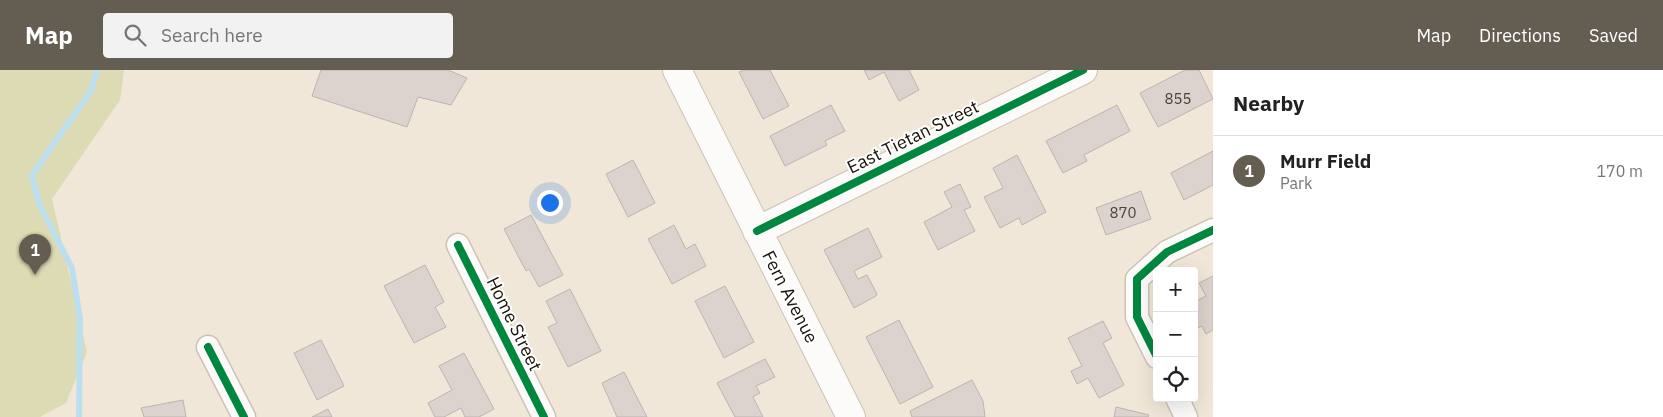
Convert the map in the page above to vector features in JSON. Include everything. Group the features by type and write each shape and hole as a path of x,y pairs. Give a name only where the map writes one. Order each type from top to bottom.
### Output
{"main road":[{"name":"Fern Avenue","path":"677,70 851,417"},
{"name":"East Tietan Street","path":"757,231 1083,70"}],"street":[{"path":"1153,349 1137,317 1137,279 1167,252 1213,230"},
{"name":"Home Street","path":"458,245 544,417"},
{"path":"208,347 244,417"},
{"path":"1179,402 1186,417"}],"green space":[{"path":"0,70 124,70 120,100 52,199 87,352 66,403 40,417 0,417"}],"building":[{"path":"321,70 448,70 467,78 451,105 418,97 407,127 312,96"},
{"path":"743,70 770,70 789,106 763,119 739,72"},
{"path":"864,70 909,70 919,90 899,101 884,72 869,80"},
{"path":"1185,70 1199,70 1213,99 1158,127 1140,93"},
{"path":"831,105 845,131 825,141 827,145 785,166 770,136"},
{"path":"1117,105 1130,131 1084,155 1087,161 1063,173 1046,141"},
{"path":"1213,151 1213,185 1184,200 1171,173"},
{"path":"1017,155 1046,212 1022,225 1019,218 1000,228 984,197 1003,188 993,168"},
{"path":"633,160 655,203 628,217 606,174"},
{"path":"960,184 971,207 964,210 975,231 938,250 924,222 952,207 944,192"},
{"path":"1141,191 1151,219 1106,235 1096,208"},
{"path":"531,215 563,275 539,287 529,269 526,271 504,229"},
{"path":"674,225 686,249 695,244 706,266 672,284 648,239"},
{"path":"868,228 882,257 854,271 858,279 867,275 877,294 854,308 824,250"},
{"path":"425,265 444,302 435,307 446,327 414,343 384,286"},
{"path":"1213,276 1213,330 1206,334 1202,326 1198,328 1198,300 1206,296 1199,283"},
{"path":"725,286 754,342 724,358 695,301"},
{"path":"570,289 601,351 568,367 548,327 557,323 546,301"},
{"path":"899,320 933,387 900,404 866,337"},
{"path":"1103,321 1112,338 1103,343 1124,385 1099,398 1088,378 1077,384 1071,371 1082,366 1068,338"},
{"path":"321,340 344,386 317,400 294,353"},
{"path":"464,353 494,409 479,417 465,417 461,408 444,417 435,417 428,403 452,390 439,366"},
{"path":"765,359 775,377 756,386 760,393 753,397 763,417 735,417 717,383"},
{"path":"624,372 647,417 617,417 602,383"},
{"path":"972,380 983,401 985,417 912,417 910,411"},
{"path":"183,400 186,417 144,417 141,408"},
{"path":"1116,407 1149,415 1148,417 1114,417"},
{"path":"328,409 332,417 312,417"}],"waterway":[{"path":"79,417 80,319 72,268 39,204 32,175 91,91 97,70"}],"cycle path":[{"path":"757,231 1083,70"},
{"path":"1153,349 1137,317 1137,279 1167,252 1213,230"},
{"path":"458,245 544,417"},
{"path":"208,347 244,417"}],"place":[{"name":"Murr Field","path":"35,275"}]}
